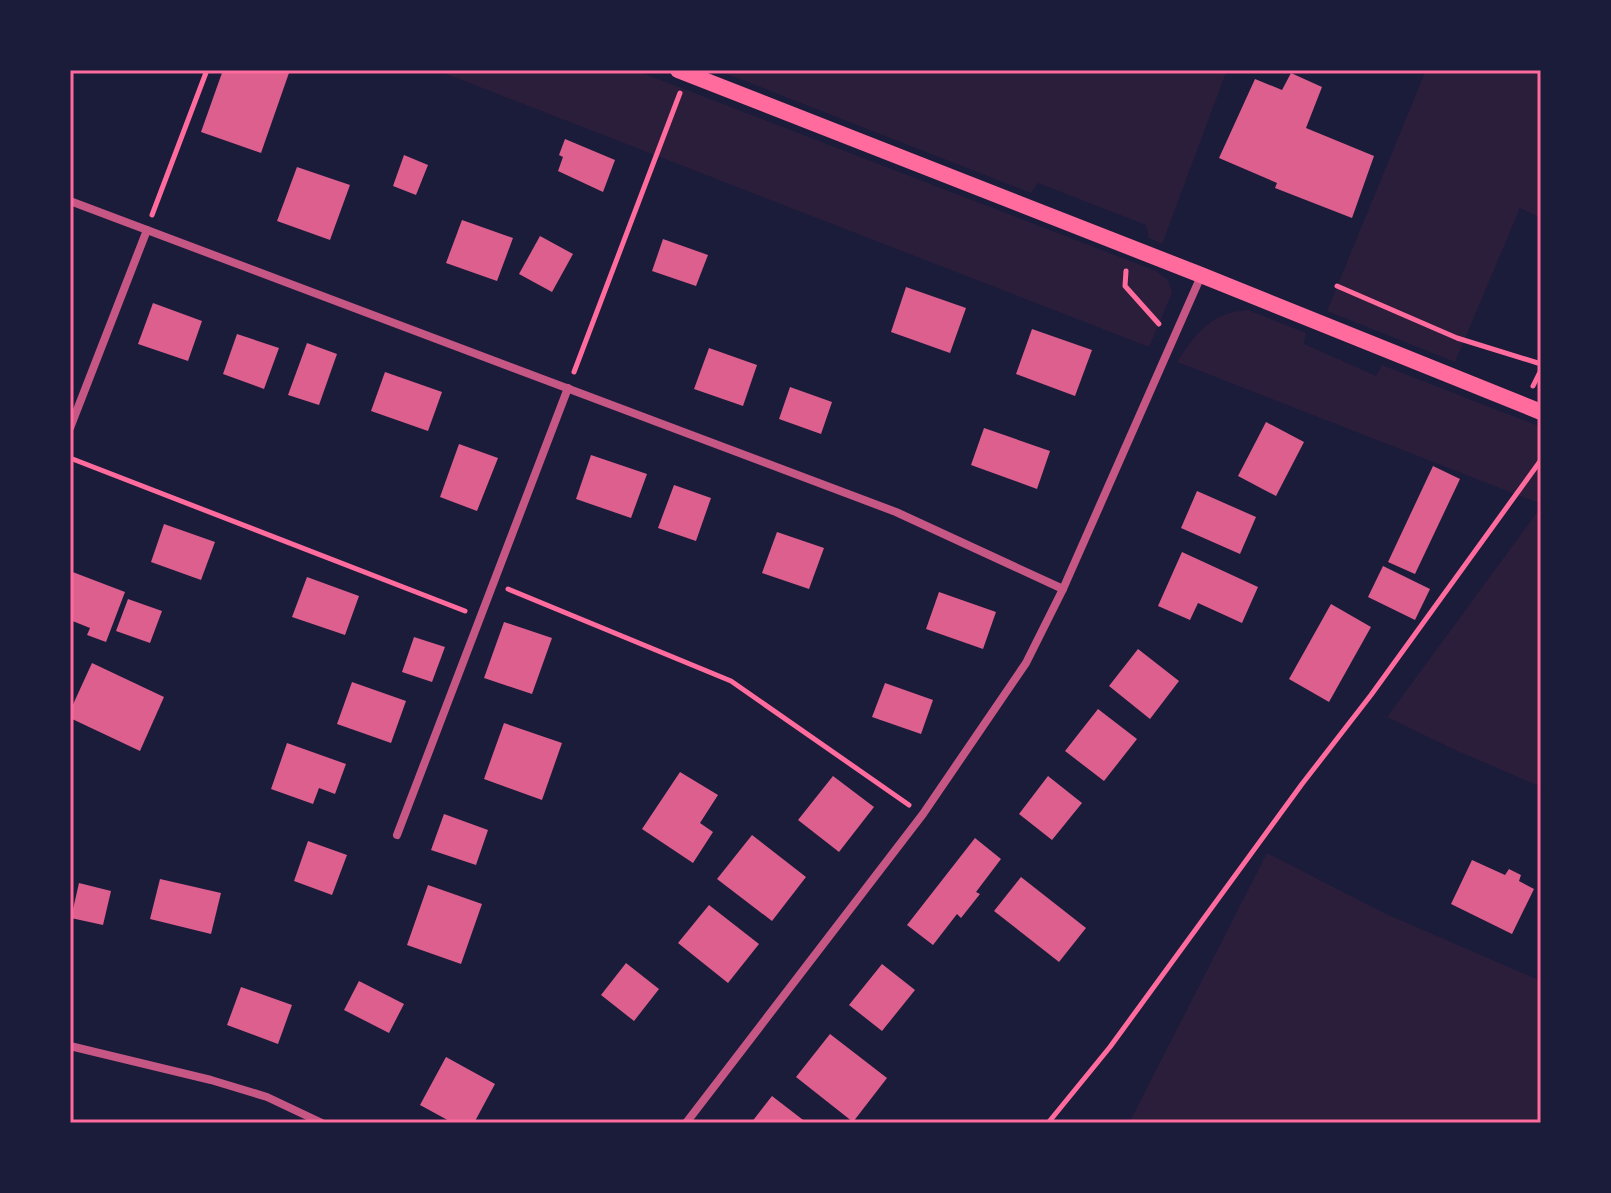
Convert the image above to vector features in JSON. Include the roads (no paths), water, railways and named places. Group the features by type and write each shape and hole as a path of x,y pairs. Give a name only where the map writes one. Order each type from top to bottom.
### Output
{"main road":[{"path":"683,72 1541,412"}],"street":[{"path":"70,201 896,512 1063,589"},
{"path":"70,428 147,230"},
{"path":"686,1123 923,814 1026,663 1063,589 1201,275"},
{"path":"397,835 568,388"},
{"path":"70,1046 211,1080 267,1097 322,1123"}]}
